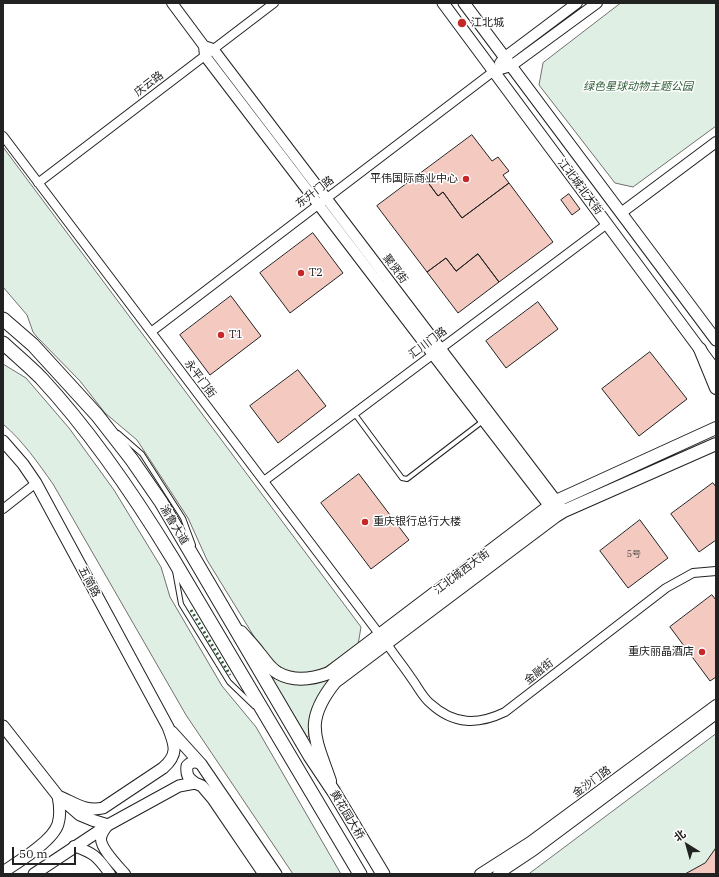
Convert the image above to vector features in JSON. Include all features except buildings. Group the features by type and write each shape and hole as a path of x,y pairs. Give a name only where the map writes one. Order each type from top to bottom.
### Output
{"highway":[{"path":"3,311 33,345"},
{"name":"渝鲁大道","path":"3,319 33,345 97,414 132,460 161,502 229,618 315,753"},
{"name":"渝鲁大道","path":"3,343 40,377 85,429 116,471 144,512 173,559 295,765"},
{"path":"3,353 40,377"},
{"name":"黄花园大桥","path":"315,753 334,792 383,874"},
{"name":"黄花园大桥","path":"295,765 360,874"}],"main road":[{"name":"江北城北大街","path":"443,3 716,371"},
{"name":"江北城北大街","path":"464,3 716,340"},
{"path":"700,349 716,388"},
{"name":"江北城西大街","path":"315,753 315,721 318,709 324,696 336,682 384,639 556,509 716,428"},
{"name":"五简路","path":"3,441 23,464 36,483 168,727 174,744 174,752 169,763 103,808 94,810 84,808 58,796"},
{"name":"江北城西大街","path":"556,509 716,444"},
{"name":"江北城西大街","path":"229,618 267,664 277,673 289,678 304,679 329,673 384,639"},
{"name":"五简路","path":"3,726 58,796 80,815 108,825"},
{"name":"五简路","path":"168,727 201,764 276,874"},
{"path":"201,764 195,761 190,763 187,766 186,773 195,783 202,786 213,800 264,874"},
{"path":"34,874 74,846 108,825 178,786 195,783"},
{"path":"3,872 43,843 52,834 58,825 60,810 58,796"}],"street":[{"name":"聚贤街","path":"172,3 556,509"},
{"name":"庆云路","path":"38,183 208,50 274,3"},
{"name":"东升门路","path":"151,332 494,71 505,57 578,3"},
{"name":"东升门路","path":"494,71 512,66 597,3"},
{"name":"永平门街","path":"3,136 384,639"},
{"path":"621,213 716,142"},
{"name":"汇川门路","path":"264,481 607,224"},
{"name":"聚贤街","path":"436,352 483,421 556,509"},
{"path":"3,509 36,483"},
{"name":"金融街","path":"384,639 430,704 445,714 457,719 472,722 492,719 505,712 666,588 693,573 716,571"},
{"name":"金沙门路","path":"480,874 530,842 716,705"},
{"name":"金沙门路","path":"498,874 534,850 716,714"},
{"path":"108,825 101,838 102,845 125,874"},
{"path":"74,846 96,856 110,874"}],"lane":[{"path":"354,413 402,478 407,479 483,421"}],"green space":[{"name":"绿色星球动物主题公园","path":"621,3 716,3 716,126 633,187 615,183 539,85 543,63"},
{"path":"3,147 361,627 358,645 324,668 310,673 298,674 286,671 274,663 258,643 207,560 188,518 137,440 105,413 80,381 37,337 33,332 27,315 3,287"},
{"path":"3,364 26,378 69,428 114,490 161,567 170,597 222,686 256,727 341,874 293,874 186,715 53,484 24,445 3,424"},
{"path":"271,675 328,680 318,696 312,711 309,736 307,737"},
{"path":"716,734 716,874 529,874"}],"hedge":[{"path":"191,610 230,675"}],"place":[{"name":"江北城","path":"462,23"},
{"name":"平伟国际商业中心","path":"466,179"},
{"name":"T2","path":"301,273"},
{"name":"T1","path":"221,335"},
{"name":"重庆银行总行大楼","path":"365,522"},
{"name":"重庆丽晶酒店","path":"702,652"}]}
